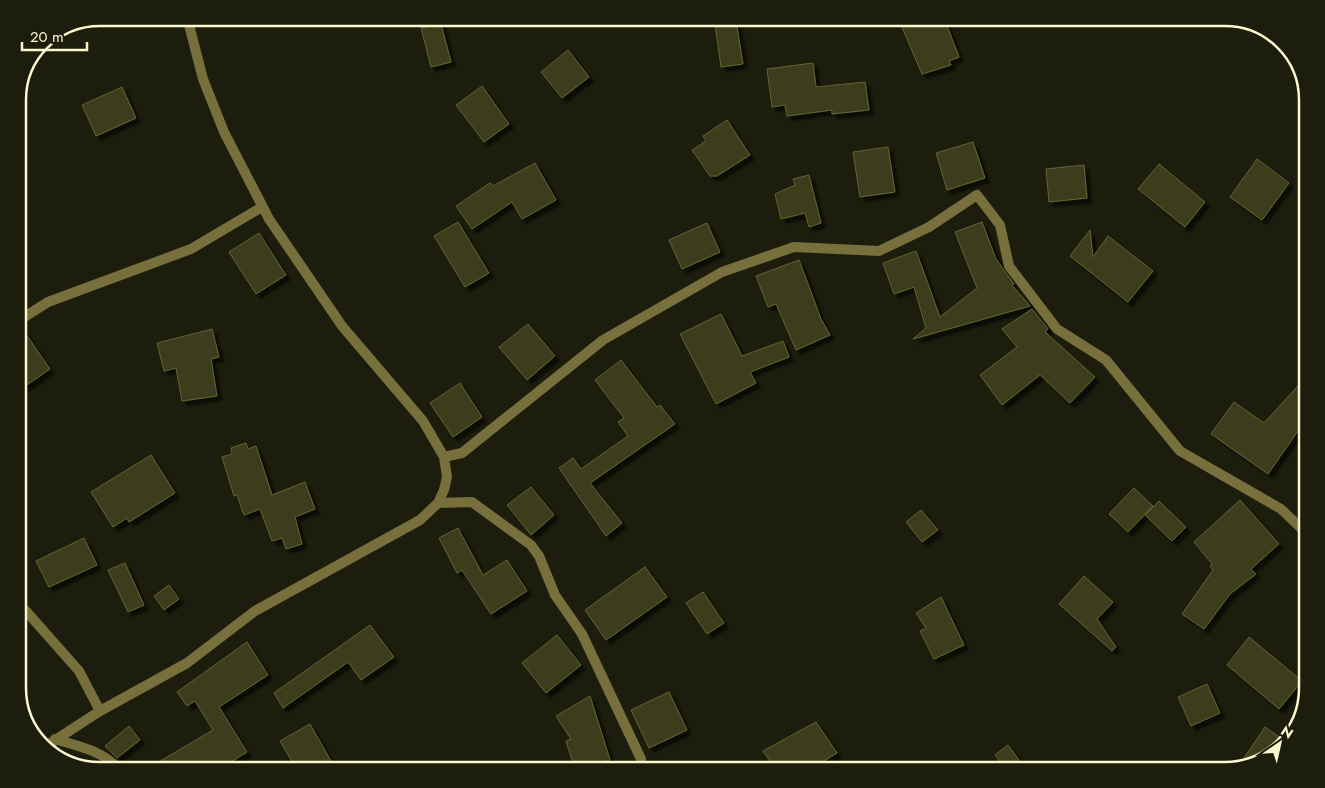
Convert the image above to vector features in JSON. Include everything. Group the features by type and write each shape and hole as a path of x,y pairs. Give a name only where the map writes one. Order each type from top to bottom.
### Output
{"street":[{"path":"50,742 100,711 187,663 255,611 420,520 438,503 447,477 444,457 423,421 342,326 262,207 224,132 203,79 189,26"},
{"path":"444,457 462,453 603,340 722,272 794,247 879,251 929,227 977,195 1000,225 1009,266 1057,329 1106,360 1180,451 1282,509 1299,525"},
{"path":"26,316 48,302 191,249 262,207"},
{"path":"438,503 472,502 531,544 539,556 554,595 582,634 641,762"},
{"path":"26,611 79,671 100,711"},
{"path":"55,739 88,749 113,762"}],"building":[{"path":"442,26 451,62 431,67 421,28"},
{"path":"715,26 737,26 743,64 721,67"},
{"path":"901,26 947,26 959,57 949,61 951,65 922,74"},
{"path":"568,50 589,77 562,98 541,72"},
{"path":"813,63 816,87 865,82 869,110 832,114 832,110 787,116 785,105 772,107 767,69"},
{"path":"482,86 509,124 484,142 456,105"},
{"path":"122,87 136,118 96,136 82,105"},
{"path":"727,120 750,155 717,176 710,176 692,150 706,141 703,136"},
{"path":"973,142 985,178 947,190 936,153"},
{"path":"888,147 895,192 860,197 853,152"},
{"path":"1257,159 1289,183 1262,220 1230,197"},
{"path":"535,163 556,200 522,219 512,202 472,229 456,206 490,183 493,186"},
{"path":"1159,164 1205,202 1185,227 1138,189"},
{"path":"1084,165 1087,198 1049,202 1046,169"},
{"path":"809,175 821,223 809,227 805,213 781,219 775,194 795,185 793,179"},
{"path":"458,222 489,273 465,287 434,236"},
{"path":"982,222 996,259 1014,284 1012,285 1030,306 913,339 926,328 914,287 894,294 883,263 916,251 940,317 977,288 955,232"},
{"path":"707,223 720,252 682,269 669,240"},
{"path":"1090,230 1093,257 1108,236 1153,271 1128,302 1070,256"},
{"path":"259,233 286,275 256,294 229,252"},
{"path":"799,260 821,319 830,335 796,350 776,304 768,307 756,276"},
{"path":"1032,309 1048,329 1045,332 1095,377 1070,403 1040,375 1002,405 980,375 1017,347 1002,329"},
{"path":"721,314 742,356 783,341 789,357 750,372 756,383 716,404 680,334"},
{"path":"528,324 555,356 527,380 499,347"},
{"path":"212,329 219,357 211,359 217,396 182,401 176,368 164,371 157,343"},
{"path":"26,334 50,369 26,386"},
{"path":"621,360 657,407 660,405 675,424 590,483 622,523 606,536 559,468 573,458 581,469 628,436 618,422 624,418 595,380"},
{"path":"460,383 482,417 453,437 430,403"},
{"path":"1299,385 1299,429 1268,474 1211,434 1234,402 1264,423"},
{"path":"246,443 248,449 256,446 272,495 305,482 315,509 295,517 302,544 286,549 282,538 272,541 260,509 244,515 237,495 234,496 222,457 232,454 231,448"},
{"path":"151,455 175,493 129,522 127,518 113,527 91,492"},
{"path":"531,487 554,515 531,535 507,505"},
{"path":"1134,488 1153,506 1128,532 1109,514"},
{"path":"1240,500 1279,544 1251,569 1256,574 1230,594 1204,629 1182,614 1213,570 1210,566 1212,564 1194,542"},
{"path":"1159,501 1186,527 1172,541 1145,515"},
{"path":"921,510 938,530 922,542 906,522"},
{"path":"458,528 483,575 507,560 527,591 491,614 462,570 457,573 439,538"},
{"path":"84,538 97,565 49,587 36,561"},
{"path":"125,563 144,605 128,612 108,570"},
{"path":"645,567 667,597 606,640 585,610"},
{"path":"1084,576 1113,602 1097,619 1116,647 1112,651 1059,604"},
{"path":"169,585 179,599 164,610 154,596"},
{"path":"703,592 724,623 707,634 686,603"},
{"path":"941,597 964,645 934,659 920,631 926,628 916,613"},
{"path":"370,625 394,657 361,680 348,662 283,708 274,693"},
{"path":"557,635 581,665 546,693 522,663"},
{"path":"1249,637 1299,679 1299,685 1279,709 1227,665"},
{"path":"247,642 268,675 219,707 247,752 231,762 159,762 213,730 195,701 187,706 177,692"},
{"path":"1207,684 1220,713 1191,726 1178,697"},
{"path":"669,692 687,730 649,748 631,710"},
{"path":"590,696 610,760 603,762 573,762 566,741 571,739 556,716"},
{"path":"816,722 837,753 822,762 771,762 763,751"},
{"path":"310,724 331,762 292,762 280,741"},
{"path":"129,726 140,740 117,758 105,746"},
{"path":"1265,727 1280,737 1262,752 1243,759"},
{"path":"1008,745 1019,760 1016,762 1000,762 995,755"}]}
